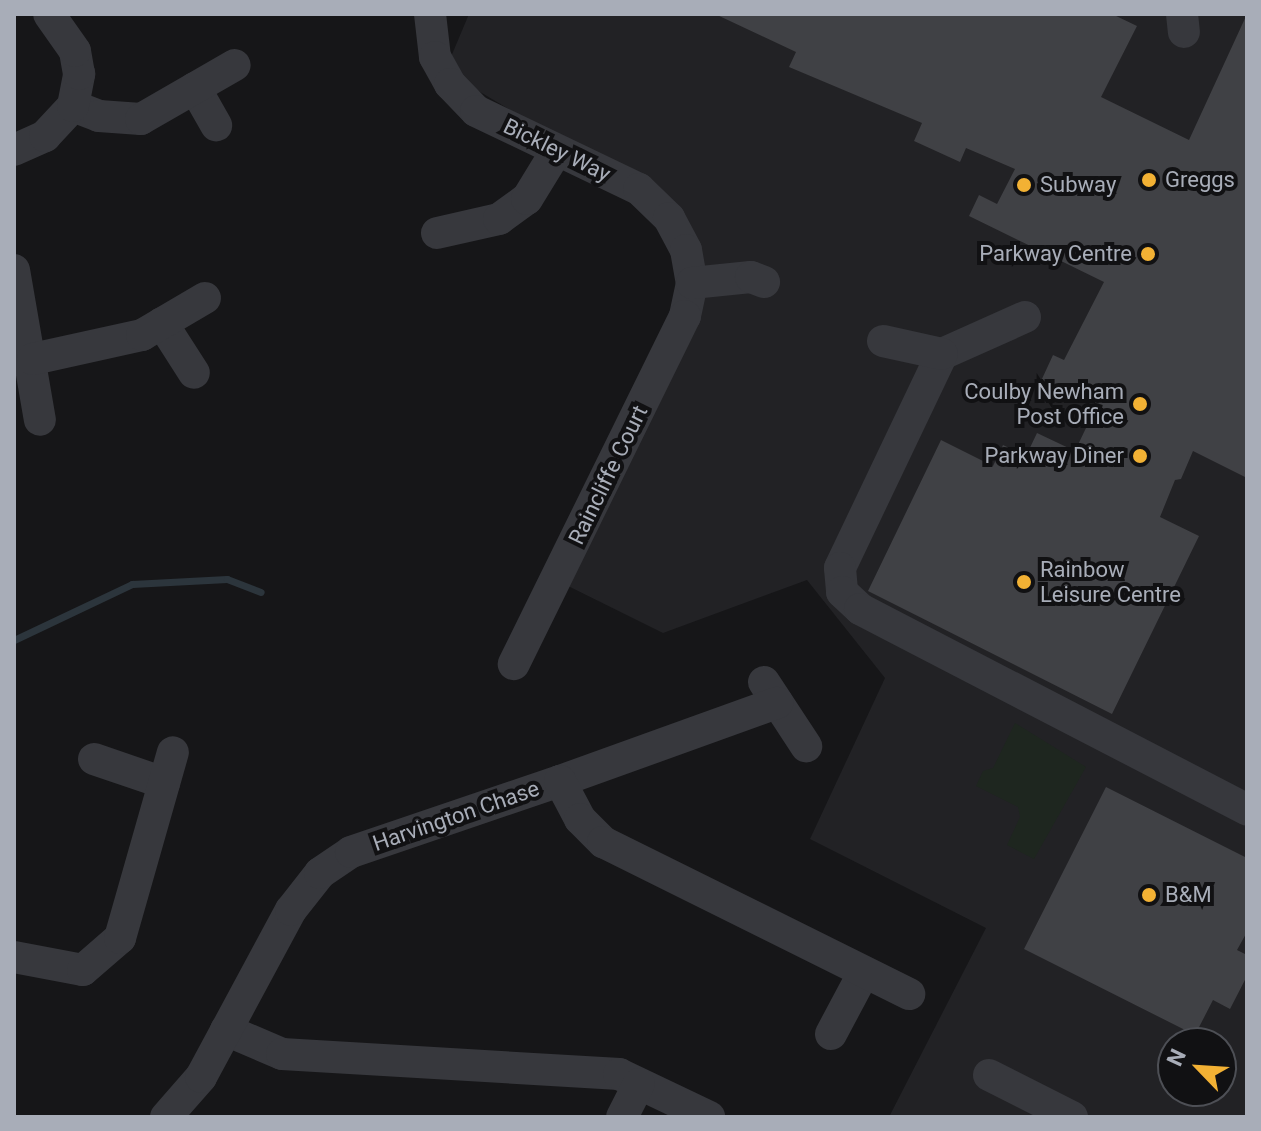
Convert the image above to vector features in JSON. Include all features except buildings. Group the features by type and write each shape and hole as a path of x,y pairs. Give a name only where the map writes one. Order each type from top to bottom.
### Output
{"street":[{"path":"14,150 45,136 73,106 79,74 75,51 49,14"},
{"name":"Bickley Way","path":"430,14 435,57 450,84 476,111 639,189 669,218 686,250 692,283"},
{"path":"73,106 99,116 141,119 235,65"},
{"path":"195,88 216,125"},
{"path":"437,233 499,219 527,199 557,150"},
{"path":"14,270 33,359 40,420"},
{"path":"692,283 751,277 764,282"},
{"name":"Raincliffe Court","path":"514,664 685,316 692,283"},
{"path":"33,359 142,335 205,298"},
{"path":"883,341 942,354 1025,317"},
{"path":"162,323 194,373"},
{"path":"942,354 840,568 842,592 860,609 1247,810"},
{"path":"560,781 770,692 806,746"},
{"path":"14,957 83,970 120,938 173,752"},
{"path":"94,759 164,783"},
{"name":"Harvington Chase","path":"166,1117 201,1077 291,910 320,873 351,852 560,781 580,819 603,842 909,994"},
{"path":"831,1034 864,972"},
{"path":"226,1030 282,1054 619,1074 709,1117"},
{"path":"989,1075 1072,1117"},
{"path":"622,1117 639,1084"}],"shaded area":[{"path":"469,14 1247,14 1247,1117 889,1117 986,928 810,839 885,678 807,580 663,633 560,582 670,356 689,248 640,187 445,71"},
{"path":"1015,723 1086,767 1034,859 1007,845 1020,817 1018,807 976,786 983,771 993,768"}],"waterway":[{"path":"14,640 132,584 227,579 261,592"}],"place":[{"name":"Greggs","path":"1149,180"},
{"name":"Subway","path":"1024,185"},
{"name":"Parkway Centre","path":"1148,254"},
{"name":"Coulby Newham Post Office","path":"1140,404"},
{"name":"Parkway Diner","path":"1140,456"},
{"name":"Rainbow Leisure Centre","path":"1024,582"},
{"name":"B&M","path":"1149,895"}]}
